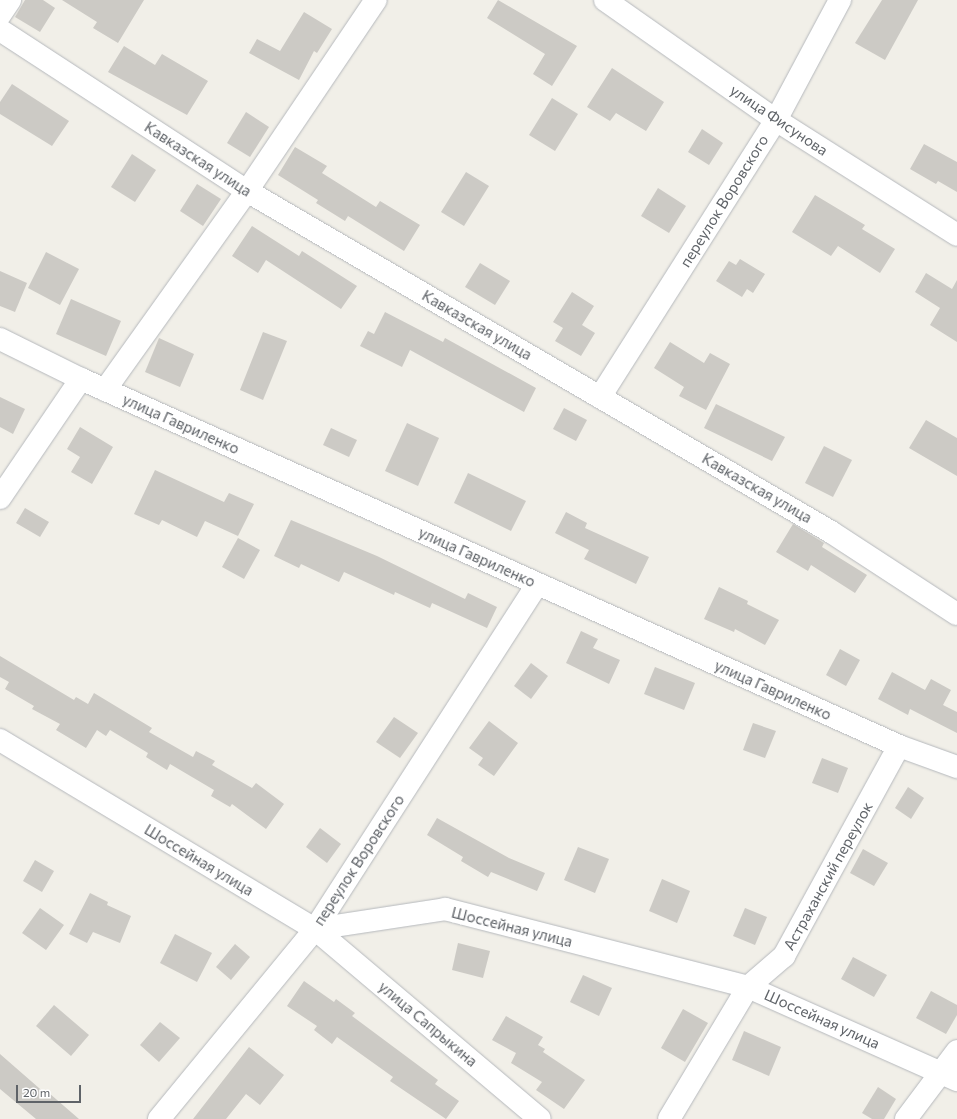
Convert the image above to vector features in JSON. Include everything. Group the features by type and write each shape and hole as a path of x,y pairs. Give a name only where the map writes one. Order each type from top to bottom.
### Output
{"street":[{"path":"0,15 10,0"},
{"path":"105,390 247,191 376,0"},
{"name":"улица Фисунова","path":"605,0 776,120 957,235"},
{"name":"переулок Воровского","path":"600,398 776,120 840,0"},
{"name":"Кавказская улица","path":"0,30 247,191 831,532 957,614"},
{"name":"улица Гавриленко","path":"0,339 105,390 899,746 957,767"},
{"path":"0,498 81,379"},
{"name":"переулок Воровского","path":"159,1119 315,929 537,584"},
{"name":"Шоссейная улица","path":"0,740 315,929 445,910 748,987 950,1076"},
{"name":"Астраханский переулок","path":"669,1119 748,987 784,956 899,746"},
{"name":"улица Сапрыкина","path":"315,929 540,1119"},
{"path":"906,1119 950,1076 957,1051"}],"building":[{"path":"25,0 43,0 55,8 40,32 15,17"},
{"path":"62,0 144,0 118,43 93,28 97,22"},
{"path":"498,0 577,46 552,86 533,74 545,54 487,18"},
{"path":"882,0 918,0 885,60 855,43"},
{"path":"304,12 332,29 317,53 314,51 299,80 249,53 257,39 280,51"},
{"path":"124,46 155,65 162,54 208,81 187,115 108,72"},
{"path":"612,68 664,102 646,131 616,113 610,121 587,107"},
{"path":"12,84 69,121 52,146 0,114 0,102"},
{"path":"552,98 578,114 555,151 529,135"},
{"path":"246,112 269,127 250,157 227,143"},
{"path":"702,129 723,143 709,165 688,152"},
{"path":"924,144 957,162 957,192 938,181 936,184 910,169"},
{"path":"295,147 327,166 322,173 376,207 380,201 420,225 404,251 348,216 345,221 316,203 318,200 278,175"},
{"path":"132,154 156,170 135,202 111,187"},
{"path":"466,172 489,186 464,226 441,212"},
{"path":"197,184 221,199 203,226 180,211"},
{"path":"658,188 686,206 669,233 641,216"},
{"path":"815,195 865,225 862,229 895,249 880,273 838,246 831,256 792,232"},
{"path":"252,226 299,256 302,251 357,286 341,309 266,260 258,273 232,256"},
{"path":"46,252 79,269 60,305 28,288"},
{"path":"740,259 765,274 753,293 747,289 742,297 716,281 729,261 736,265"},
{"path":"480,263 510,281 495,305 465,287"},
{"path":"0,271 27,283 15,312 0,306"},
{"path":"926,273 952,289 957,280 957,342 930,325 940,308 915,292"},
{"path":"572,292 594,306 582,325 595,333 581,356 555,341 563,328 553,322"},
{"path":"71,299 121,321 106,356 56,334"},
{"path":"385,312 443,342 445,338 536,388 524,412 410,350 402,367 360,346 368,331 374,334"},
{"path":"263,332 287,341 263,400 240,390"},
{"path":"159,338 194,354 180,387 145,372"},
{"path":"670,342 704,363 710,353 730,364 706,410 679,396 684,387 654,368"},
{"path":"0,397 25,409 13,434 0,427"},
{"path":"716,404 785,437 772,461 704,428"},
{"path":"564,408 587,420 576,441 553,429"},
{"path":"926,420 957,438 957,476 909,448"},
{"path":"407,423 439,438 418,486 385,471"},
{"path":"80,427 113,447 92,484 71,472 80,457 67,449"},
{"path":"331,428 357,440 349,457 323,445"},
{"path":"824,446 852,460 833,497 805,483"},
{"path":"155,470 224,502 229,493 254,504 238,536 205,521 197,537 162,520 159,525 134,514"},
{"path":"468,473 526,501 511,531 454,503"},
{"path":"25,508 49,522 40,537 16,523"},
{"path":"566,512 587,523 585,528 649,557 636,584 584,559 589,550 555,533"},
{"path":"291,520 377,556 465,599 468,593 497,607 487,628 432,603 430,608 395,592 394,595 344,572 339,582 301,564 299,568 274,556"},
{"path":"793,524 824,543 822,547 867,575 855,593 811,565 808,571 776,552"},
{"path":"238,538 260,550 244,579 222,567"},
{"path":"719,587 748,601 747,604 779,620 765,645 735,629 734,632 704,619"},
{"path":"581,631 598,639 593,648 620,660 609,684 566,663"},
{"path":"840,649 860,660 846,686 826,675"},
{"path":"0,656 74,700 76,697 88,704 94,693 152,728 149,732 193,757 196,751 215,761 212,765 252,788 256,783 284,804 266,829 232,804 230,807 211,796 214,790 170,764 167,770 146,757 148,753 110,730 106,736 97,730 86,748 56,730 60,724 32,709 34,706 5,689 9,682 0,677"},
{"path":"531,663 548,676 531,699 514,686"},
{"path":"655,667 695,683 684,710 644,694"},
{"path":"892,672 925,690 931,679 951,690 943,705 957,712 957,733 910,709 908,715 878,699"},
{"path":"394,717 418,733 400,758 376,742"},
{"path":"489,721 518,743 494,776 478,765 483,758 469,748"},
{"path":"753,723 776,731 765,758 743,750"},
{"path":"822,758 848,768 838,793 812,783"},
{"path":"908,787 924,798 911,819 895,808"},
{"path":"437,818 509,858 545,873 537,891 491,872 488,877 461,861 463,857 427,835"},
{"path":"320,828 341,844 327,863 306,847"},
{"path":"578,847 609,859 595,893 564,880"},
{"path":"863,849 888,863 874,886 850,873"},
{"path":"35,860 54,871 42,892 23,881"},
{"path":"662,879 690,891 677,923 649,911"},
{"path":"90,893 108,902 107,905 131,916 120,943 93,932 87,943 69,934"},
{"path":"40,908 64,925 46,950 22,933"},
{"path":"745,908 767,917 755,945 733,936"},
{"path":"175,934 212,953 197,982 160,963"},
{"path":"458,943 490,951 483,978 452,970"},
{"path":"235,944 250,957 231,980 216,967"},
{"path":"853,957 887,975 874,997 841,979"},
{"path":"583,975 612,988 599,1016 570,1002"},
{"path":"304,981 334,1002 336,999 355,1013 352,1016 438,1080 435,1084 459,1101 446,1119 390,1081 393,1077 337,1037 332,1044 314,1030 317,1026 287,1006"},
{"path":"931,991 957,1005 957,1015 946,1034 916,1018"},
{"path":"54,1005 89,1035 71,1056 36,1026"},
{"path":"683,1009 708,1023 685,1062 661,1048"},
{"path":"506,1016 543,1037 538,1045 545,1049 543,1052 585,1080 564,1109 536,1090 542,1082 511,1063 516,1053 492,1040"},
{"path":"160,1022 180,1038 159,1062 140,1045"},
{"path":"744,1031 781,1047 769,1076 732,1060"},
{"path":"249,1047 284,1075 260,1105 246,1094 226,1119 193,1119"},
{"path":"0,1054 47,1095 49,1093 79,1119 36,1119 0,1089"},
{"path":"878,1087 896,1099 884,1119 872,1119 862,1113"}]}
